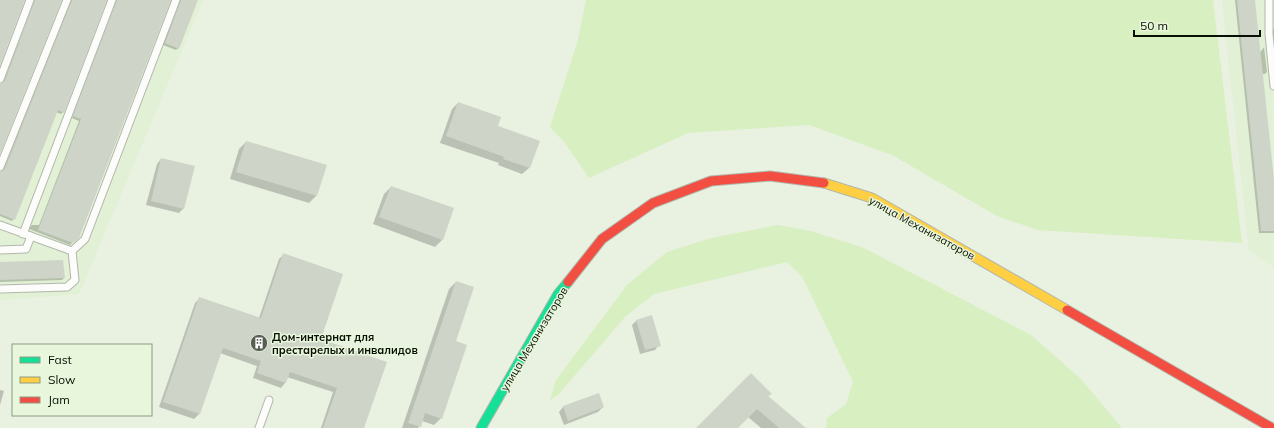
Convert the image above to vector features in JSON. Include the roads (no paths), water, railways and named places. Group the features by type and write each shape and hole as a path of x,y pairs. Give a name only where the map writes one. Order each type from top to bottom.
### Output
{"main road":[{"name":"улица Механизаторов","path":"481,428 558,294 602,239 653,203 711,181 770,176 824,183 872,198 1272,428"}],"lane":[{"path":"0,79 30,0"},
{"path":"0,167 67,0"},
{"path":"23,234 112,0"},
{"path":"72,251 85,238 176,0"},
{"path":"1269,0 1274,86"},
{"path":"0,225 72,251"},
{"path":"0,250 26,249 31,236"},
{"path":"0,289 67,287 75,280 72,251"},
{"path":"259,428 269,400"}],"place":[{"name":"Дом-интернат для престарелых и инвалидов","path":"259,343"}]}
